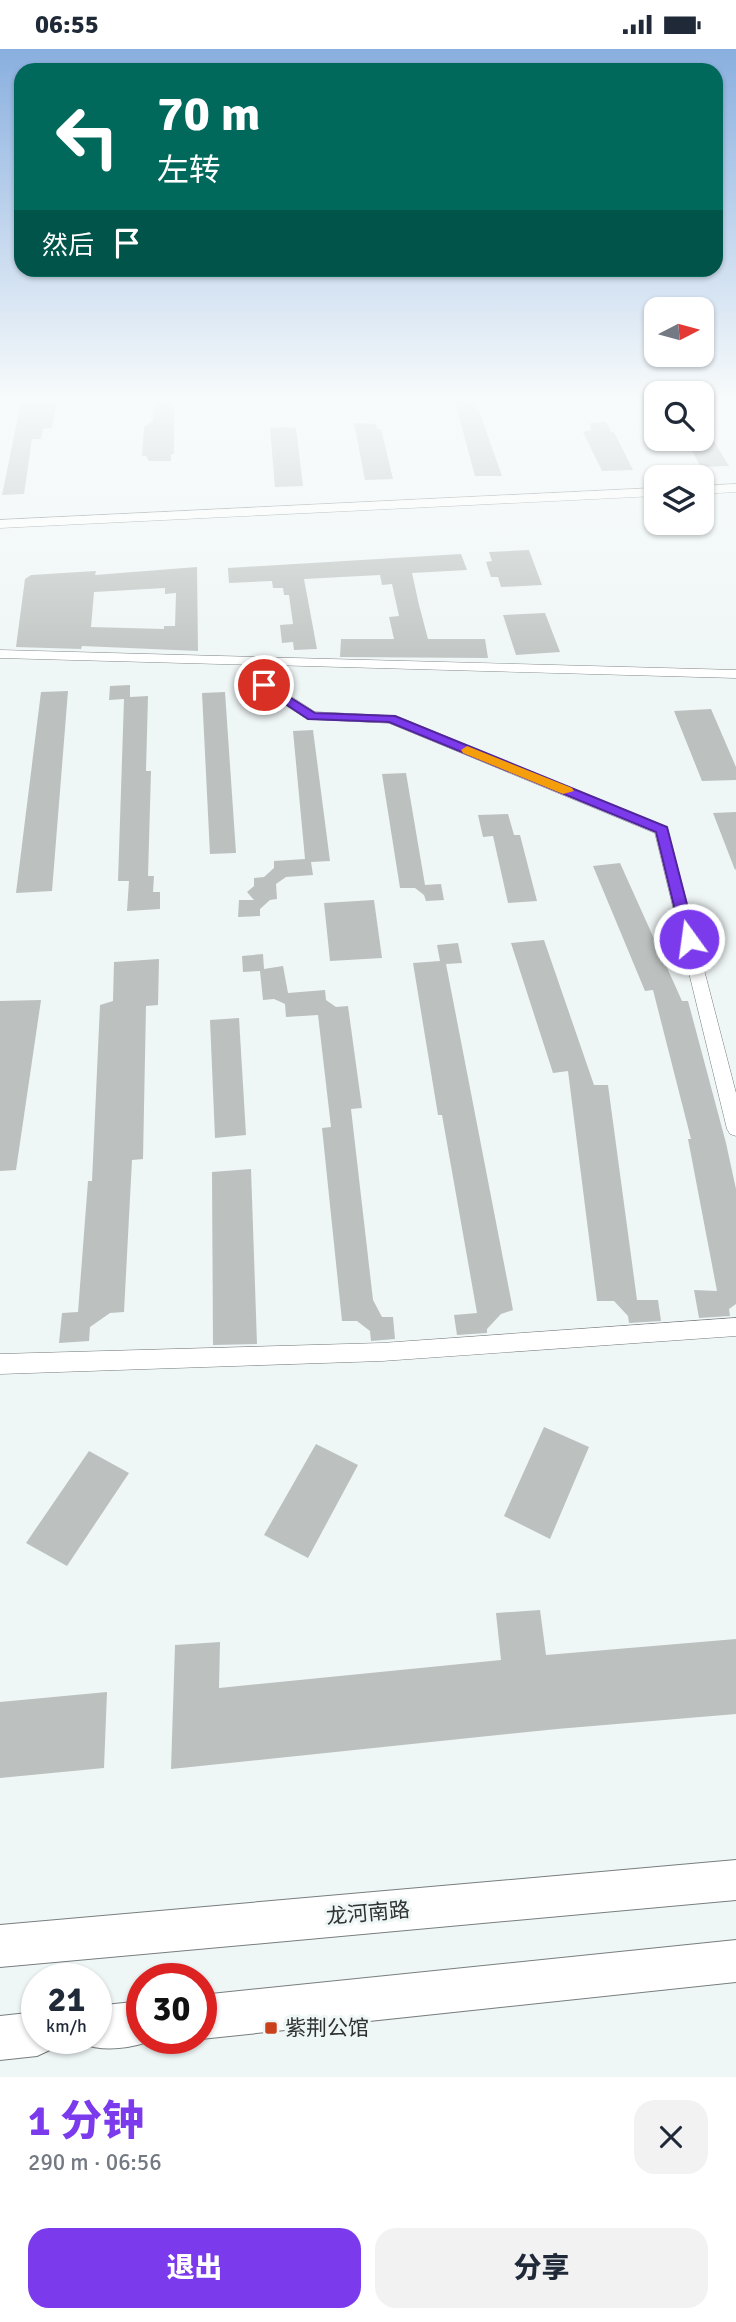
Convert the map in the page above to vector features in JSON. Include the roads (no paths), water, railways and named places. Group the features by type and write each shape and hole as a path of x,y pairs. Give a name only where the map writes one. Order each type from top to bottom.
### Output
{"main road":[{"name":"龙河南路","path":"0,1946 736,1880"},
{"path":"217,2015 736,1961"},
{"path":"0,2038 21,2036"}],"street":[{"path":"0,524 561,497"},
{"path":"0,654 736,674"},
{"path":"263,661 264,685 312,716 391,719 662,830 736,1129"},
{"path":"0,1363 382,1352 736,1327"}],"place":[{"name":"紫荆公馆","path":"271,2028"}]}
